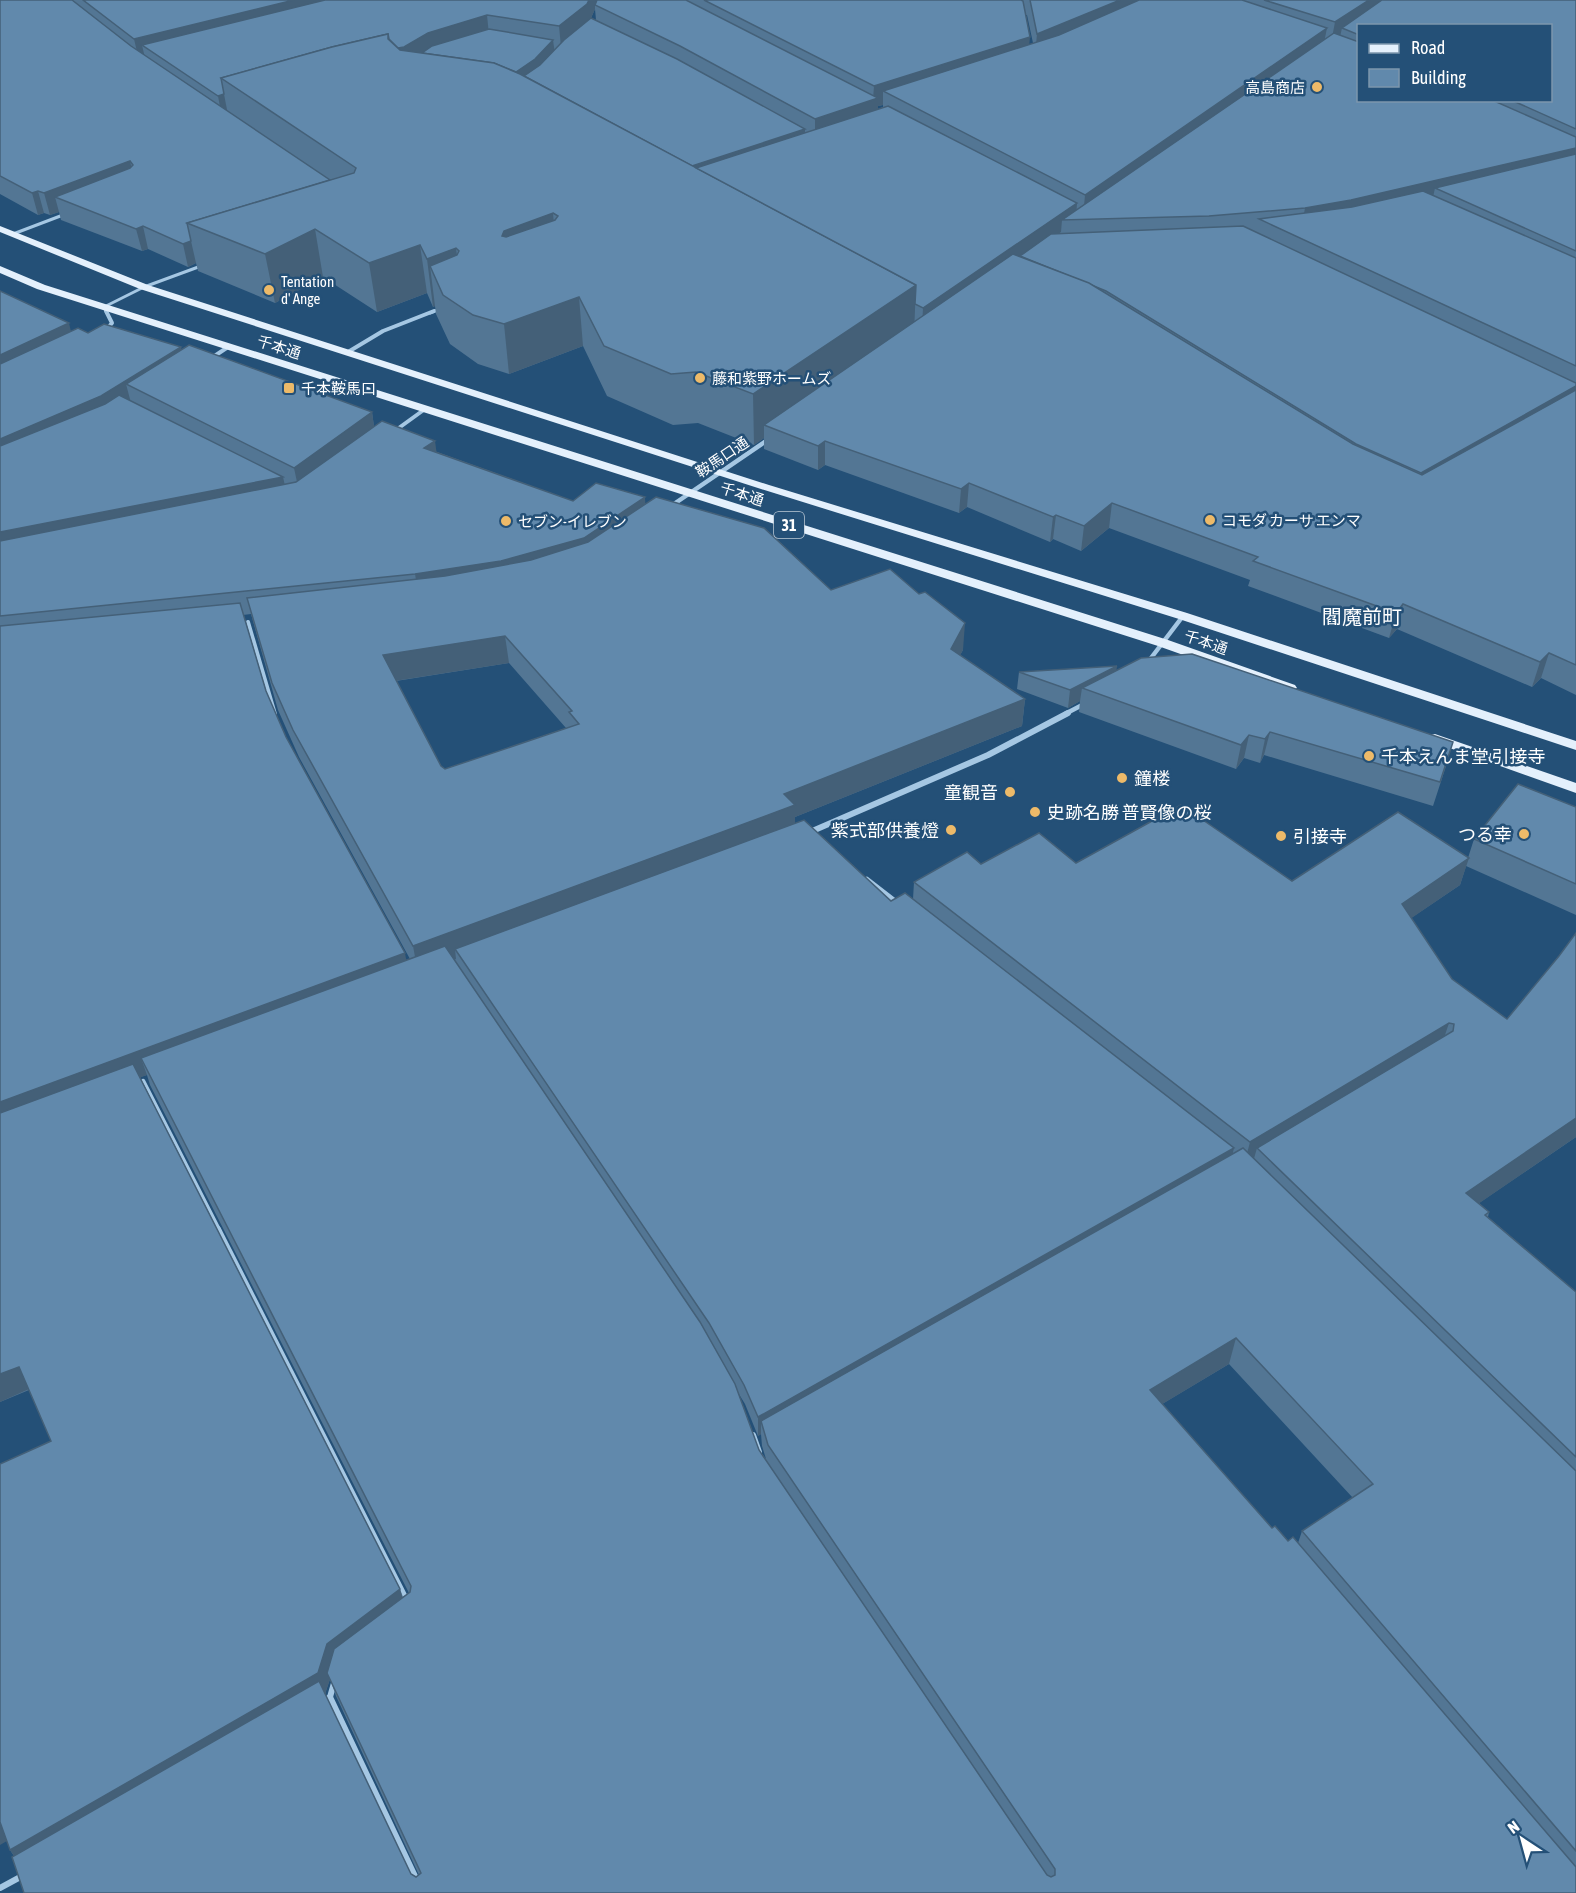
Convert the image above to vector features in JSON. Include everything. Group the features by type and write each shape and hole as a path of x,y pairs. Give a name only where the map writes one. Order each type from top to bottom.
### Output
{"main road":[{"name":"千本通","path":"0,230 144,287 720,472 1183,616 1576,746"},
{"name":"千本通","path":"0,269 41,288 1163,643 1297,690"},
{"path":"1420,733 1576,788"}],"street":[{"name":"鞍馬口通","path":"665,511 770,438"},
{"path":"1143,669 1183,616"},
{"path":"237,623 260,620"},
{"path":"797,837 988,755 1089,701"},
{"path":"132,1085 154,1077"}],"lane":[{"path":"13,234 72,211"},
{"path":"104,331 112,323 104,308 144,287 209,262"},
{"path":"348,352 383,331 442,308"},
{"path":"207,360 228,347"},
{"path":"391,433 424,409"},
{"path":"248,622 278,720"},
{"path":"808,833 818,840"},
{"path":"864,876 901,906"},
{"path":"143,1081 413,1612"},
{"path":"752,1432 762,1462"},
{"path":"757,1443 767,1438"},
{"path":"335,1678 330,1697 423,1893"},
{"path":"320,1703 330,1697"},
{"path":"0,1888 31,1871"}],"building":[{"path":"0,0 72,0 131,46 330,180 187,223 191,241 183,244 143,226 136,229 55,197 130,168 133,165 130,161 44,193 38,191 32,193 0,176"},
{"path":"83,0 294,0 134,39"},
{"path":"325,0 589,0 559,26 487,15 428,33 404,47 398,48 389,39 388,34 332,47 221,78 224,94 218,96 142,45"},
{"path":"597,0 686,0 878,98 815,119 680,46 595,5"},
{"path":"704,0 1021,0 1030,37 874,86"},
{"path":"1030,0 1120,0 1037,34"},
{"path":"1139,0 1242,0 1327,28 1085,195 883,91 1059,35"},
{"path":"1264,0 1369,0 1335,22"},
{"path":"1382,0 1576,0 1576,129 1515,102 1552,102 1552,24 1357,24 1357,34 1342,28"},
{"path":"591,18 677,59 805,129 692,166 524,76 540,65 564,40"},
{"path":"489,29 553,40 535,59 516,72 494,63 422,53 432,46"},
{"path":"1334,33 1357,41 1357,102 1497,102 1576,137 1576,148 1351,200 1305,208 1209,216 1062,220"},
{"path":"388,34 388,39 400,50 494,63 520,74 916,285 753,394 696,372 671,374 604,346 579,297 504,324 473,315 443,295 430,266 457,255 459,251 456,248 427,259 420,245 369,263 315,229 265,254 187,223 354,173 356,168 221,78","holes":["553,213 558,216 555,220 506,237 502,236 504,231"]},
{"path":"888,106 1077,203 923,308 915,304 916,285 696,168"},
{"path":"1576,154 1576,251 1435,188"},
{"path":"1423,191 1576,258 1576,366 1259,219 1352,207"},
{"path":"1243,226 1576,383 1576,386 1421,473 1356,444 1106,291 1020,256 1051,234"},
{"path":"1013,254 1089,283 1353,444 1422,475 1576,390 1576,665 1549,653 1540,662 1403,604 1396,613 1253,561 1258,557 1112,503 1084,526 1056,515 1053,517 969,483 961,489 825,441 818,446 764,425"},
{"path":"0,291 69,323 0,355"},
{"path":"104,324 181,347 101,396 0,439 0,364 78,328 88,333"},
{"path":"189,345 372,412 294,468 126,384"},
{"path":"119,395 283,477 0,532 0,446 105,404"},
{"path":"382,421 435,441 424,448 573,501 596,483 645,497 584,538 501,561 415,574 0,616 0,541 296,482"},
{"path":"656,497 764,528 831,590 890,569 919,594 925,592 965,623 951,649 1025,699 784,794 795,805 413,946 293,730 272,683 247,598 445,576 531,560 588,542","holes":["505,636 572,711 569,712 579,724 445,769 441,766 383,655"]},
{"path":"240,603 266,691 286,737 405,953 0,1102 0,626"},
{"path":"1192,654 1453,742 1440,782 1270,732 1265,739 1249,735 1241,745 1082,688 1141,658"},
{"path":"1117,666 1070,690 1019,672"},
{"path":"1518,784 1576,807 1576,884 1474,839"},
{"path":"1181,805 1292,881 1398,812 1469,858 1402,904 1452,979 1507,1019 1576,933 1576,1118 1466,1193 1489,1212 1485,1215 1576,1292 1576,1457 1257,1148 1453,1031 1454,1024 1449,1023 1250,1142 914,882 967,852 981,864 1039,833 1076,863"},
{"path":"804,820 891,901 905,893 1234,1148 758,1417 744,1385 709,1323 455,949"},
{"path":"445,946 700,1322 735,1384 759,1450 1047,1875 1051,1877 1055,1875 1055,1869 768,1445 761,1421 1243,1148 1576,1471 1576,1851 1302,1531 1373,1484 1236,1338 1150,1390 1272,1528 1275,1526 1288,1541 1293,1537 1576,1867 1576,1893 24,1893 12,1857 319,1681 411,1874 416,1877 421,1873 327,1673 334,1649 410,1592 411,1586 141,1058"},
{"path":"133,1064 400,1589 327,1644 318,1673 10,1850 0,1822 0,1464 51,1441 19,1367 0,1374 0,1113"}],"place":[{"name":"高島商店","path":"1317,87"},
{"name":"Tentation d' Ange","path":"269,290"},
{"name":"藤和紫野ホームズ","path":"700,378"},
{"name":"千本鞍馬口","path":"289,388"},
{"name":"コモダ カーサ エンマ","path":"1210,520"},
{"name":"セブン-イレブン","path":"506,521"},
{"name":"千本えんま堂 引接寺","path":"1369,756"},
{"name":"鐘楼","path":"1122,778"},
{"name":"童観音","path":"1010,792"},
{"name":"史跡名勝 普賢像の桜","path":"1035,812"},
{"name":"紫式部供養燈","path":"951,830"},
{"name":"つる幸","path":"1524,834"},
{"name":"引接寺","path":"1281,836"}],"district":[{"name":"閻魔前町","path":"1362,616"}]}
